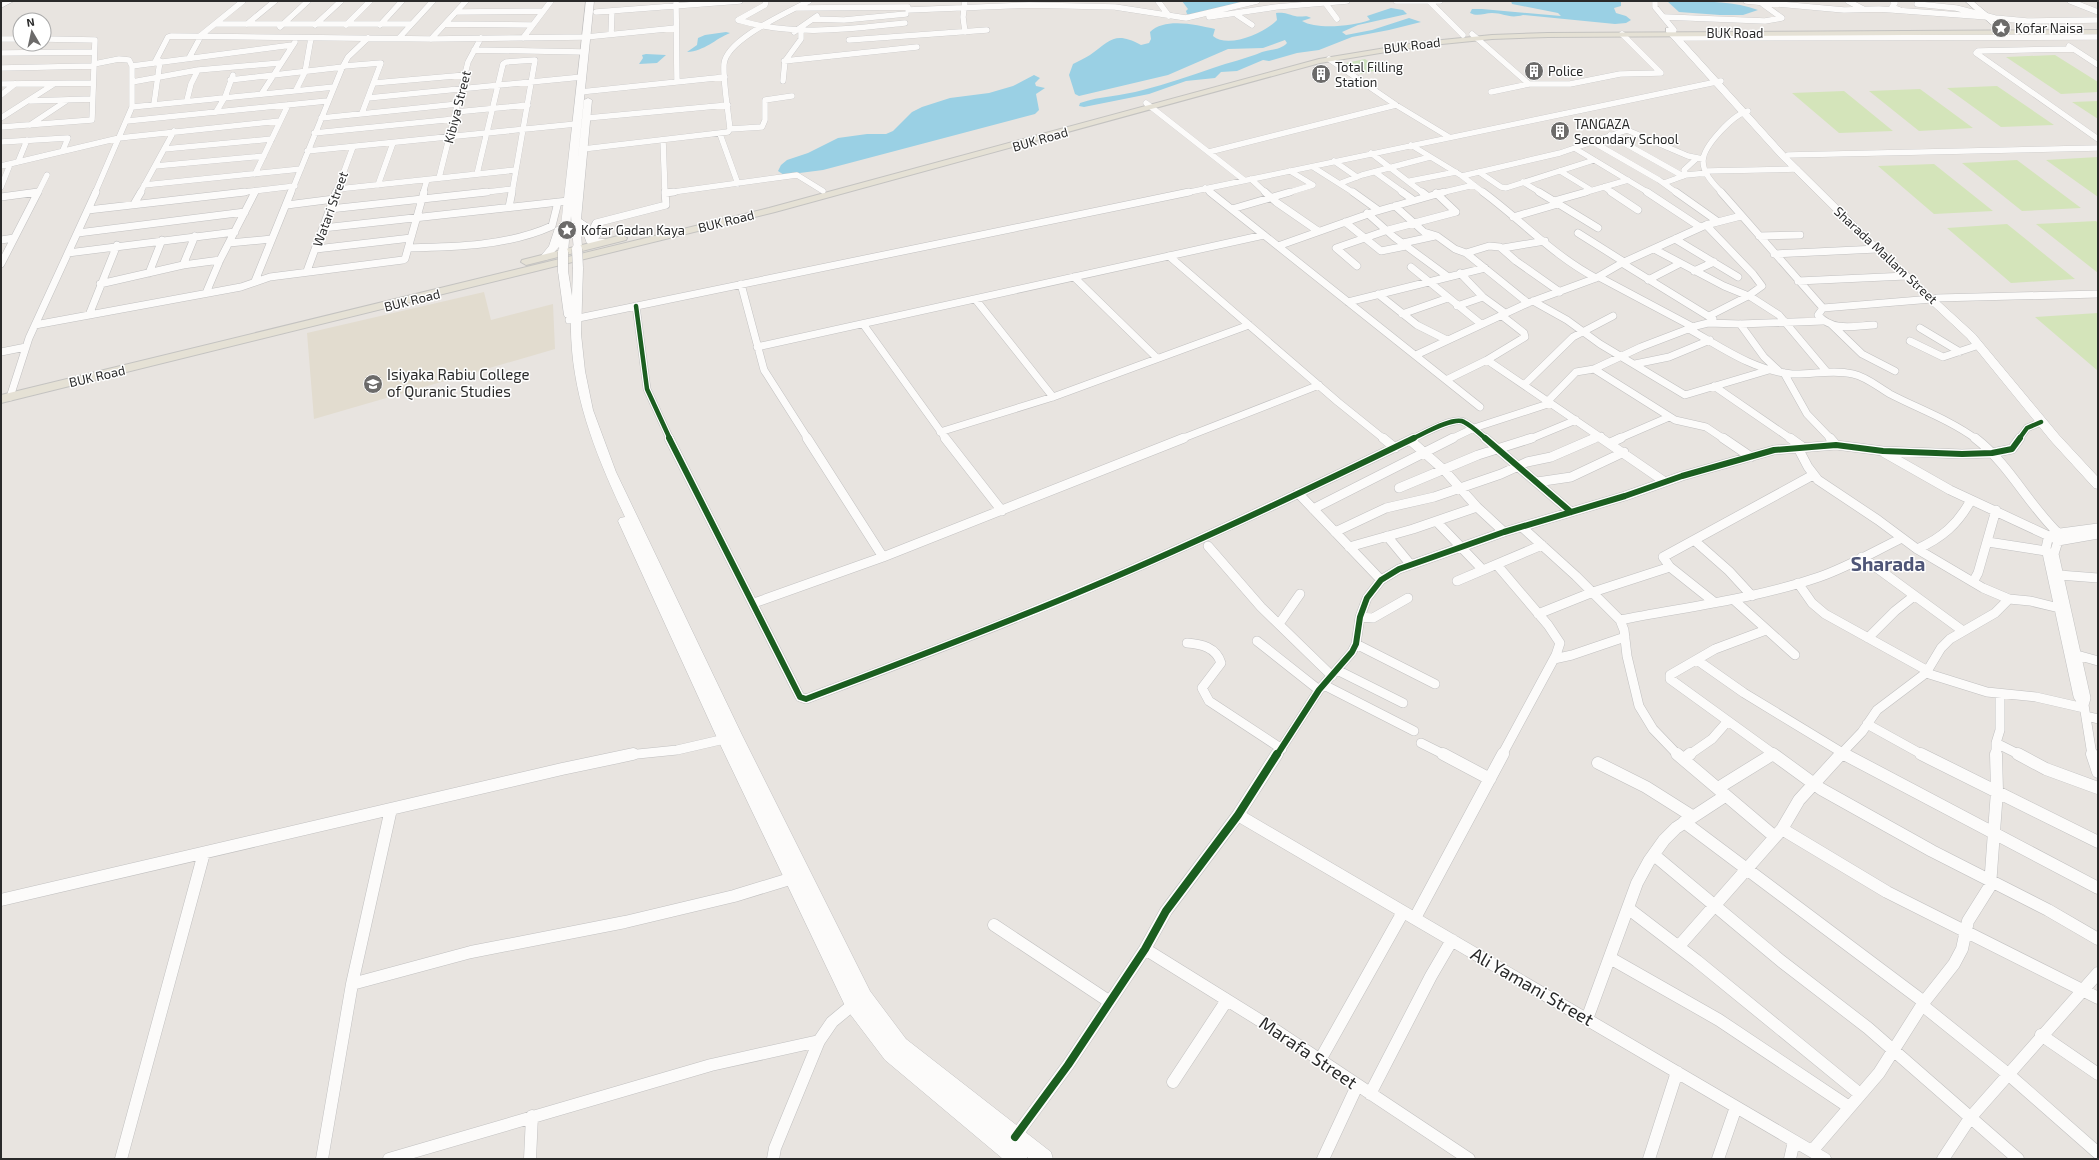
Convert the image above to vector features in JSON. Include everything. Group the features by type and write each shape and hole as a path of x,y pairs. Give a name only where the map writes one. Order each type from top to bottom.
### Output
{"main road":[{"path":"1,6 10,1"},
{"path":"590,1 590,36 584,91 576,124 563,252 563,271 569,306 573,319 587,410 610,472 663,594 793,878 859,1000 891,1054 1013,1158"},
{"path":"573,319 578,268 576,220 587,118 582,77 584,52 590,36 597,1"},
{"path":"1969,1 2004,31"},
{"name":"BUK Road","path":"6,398 335,318 1001,149 1326,54 1398,43 1471,36 1736,31 2004,31 2098,29"},
{"name":"BUK Road","path":"2052,30 2098,32"},
{"name":"BUK Road","path":"1,390 769,208 823,191 1329,59 1471,36 1674,32"},
{"name":"Sharada Mallam Street","path":"1674,32 1797,169 1877,250 1974,332 2061,438 2098,477"},
{"name":"Sharada Mallam Street","path":"1746,111 1788,155 1935,299 1979,345 2041,422 2098,485"},
{"path":"317,316 334,310 604,242 727,213 769,208"},
{"path":"335,318 365,315 514,280 578,268 607,257 748,220 769,208"},
{"path":"576,220 585,225 590,241 604,242"},
{"path":"545,257 554,247 559,230 565,222"},
{"path":"730,738 859,1000 900,1045 1044,1159"}],"street":[{"path":"190,58 201,36 243,1"},
{"path":"247,24 275,1"},
{"path":"269,37 308,1"},
{"path":"315,25 341,1"},
{"path":"346,25 370,1"},
{"path":"380,25 402,1"},
{"path":"399,38 432,1"},
{"path":"431,39 466,1"},
{"path":"523,38 551,1"},
{"path":"596,12 676,4 740,1"},
{"path":"766,1 765,5 738,20 761,28 794,32 905,23"},
{"path":"730,129 724,64 727,55 737,43 809,1"},
{"path":"794,32 813,19 847,1"},
{"path":"904,37 907,11 910,1"},
{"path":"965,1 963,9 965,32"},
{"path":"1089,7 1112,1"},
{"path":"1158,1 1169,16"},
{"path":"1194,17 1257,1"},
{"path":"796,8 907,11 963,9 1012,4 1119,7 1169,16 1194,17 1237,15 1277,7 1347,1"},
{"path":"1396,1 1440,1"},
{"path":"1654,1 1655,7 1665,17 1674,32 2052,30 2098,20"},
{"path":"1746,1 1780,2 1844,10 1864,9 1987,16"},
{"path":"1665,17 1765,20 1782,18 1760,1"},
{"path":"1808,1 1815,6"},
{"path":"1848,1 1864,9"},
{"path":"1893,1 1895,3 1892,6 1903,11"},
{"path":"2070,1 2098,12"},
{"path":"1429,2 1529,84"},
{"path":"1138,3 1143,11"},
{"path":"1330,3 1337,19"},
{"path":"676,4 677,82"},
{"path":"1917,4 1956,8 2052,30 2098,37"},
{"path":"456,12 543,11"},
{"path":"611,34 612,11"},
{"path":"813,19 844,20 907,11"},
{"path":"1237,15 1252,25"},
{"path":"215,24 411,24"},
{"path":"445,24 533,24"},
{"path":"154,104 158,77 158,62 168,37 201,36 431,39 523,38 590,36 676,28"},
{"path":"843,28 853,53"},
{"path":"849,40 987,30"},
{"path":"2052,30 2073,49 2098,65"},
{"path":"783,81 784,61 791,48 801,39 801,32"},
{"path":"1491,92 1529,84 1559,85 1620,74 1661,73 1659,69 1644,57 1622,34"},
{"path":"262,93 280,63 298,38"},
{"path":"296,90 305,72 311,38"},
{"path":"255,281 288,205 307,151 343,66 348,57 368,38"},
{"name":"Kibiya Street","path":"439,178 466,75 468,62 481,38"},
{"path":"1,127 90,121 95,40 52,39"},
{"path":"1,40 12,40"},
{"path":"132,66 292,45"},
{"path":"784,61 853,53 896,51 917,47"},
{"path":"2073,49 1976,53 2098,139"},
{"path":"474,50 584,52"},
{"path":"1,53 94,52"},
{"path":"2,69 94,65 126,59 132,66 132,107 127,121 78,233 35,325 13,387 6,398"},
{"path":"1329,59 1396,105 1449,137"},
{"path":"477,174 503,64 506,62 535,60 509,207"},
{"path":"230,80 381,62 362,113"},
{"path":"132,82 198,70 280,63"},
{"path":"216,112 225,97 236,66"},
{"path":"187,100 191,84 198,70"},
{"path":"374,83 466,75"},
{"path":"368,98 582,77"},
{"path":"584,91 725,77"},
{"path":"573,319 1045,223 1247,179 1312,167 1371,153 1719,81"},
{"path":"1,84 93,83"},
{"path":"1,95 15,84"},
{"path":"1,118 30,101 54,84"},
{"path":"132,107 187,100 334,87"},
{"path":"583,149 720,134 728,132 730,129 762,127 765,120 764,100 792,96"},
{"path":"30,101 92,99"},
{"path":"29,125 66,101"},
{"path":"127,121 327,101"},
{"path":"321,118 458,104"},
{"path":"255,174 288,105"},
{"path":"456,112 528,105"},
{"path":"587,118 728,105"},
{"path":"1148,105 1209,152 1318,231"},
{"path":"1209,152 1396,105"},
{"path":"1703,159 1734,116 1746,111"},
{"path":"314,134 455,119"},
{"path":"1,166 63,150 119,138 280,122"},
{"path":"307,151 576,124"},
{"path":"1462,176 1576,148 1610,135 1630,130 1696,159 1703,159"},
{"path":"134,204 174,132"},
{"path":"720,134 738,184"},
{"path":"1610,135 1685,175"},
{"path":"1,142 68,138 63,150"},
{"path":"164,149 272,139"},
{"path":"18,162 27,140"},
{"path":"590,241 597,235 594,227 596,223 666,205 663,140"},
{"path":"1593,142 1664,184 1717,221"},
{"path":"378,185 393,143"},
{"path":"1411,145 1462,176 1579,269 1598,277 1691,328 1745,360 1769,370 1782,372 1849,372 1966,432 1992,453 2055,536 2054,554 2074,654"},
{"name":"Watari Street","path":"308,271 353,147"},
{"path":"1576,148 1703,226 1761,283 1762,287 1748,296 1709,316"},
{"path":"1788,155 2098,148"},
{"path":"1371,153 1405,179 1410,181 1426,195"},
{"path":"155,166 264,156"},
{"path":"1341,183 1357,177 1430,157"},
{"path":"1685,175 1684,170 1696,159"},
{"path":"1703,159 1707,172 1714,185 1823,308"},
{"path":"1479,172 1503,188 1594,160"},
{"path":"1334,161 1357,177"},
{"path":"1,188 9,167"},
{"path":"1312,167 1341,183 1378,210"},
{"path":"144,185 301,169"},
{"path":"1664,184 1685,175 1707,172 1797,169"},
{"path":"338,189 516,170"},
{"path":"1232,209 1312,185 1290,171"},
{"path":"1560,171 1591,190"},
{"path":"1375,172 1412,200"},
{"path":"1410,181 1456,172"},
{"path":"665,193 799,175 823,191"},
{"path":"2,260 47,176"},
{"path":"35,325 241,287 270,277 403,260 405,258 417,218 427,180"},
{"path":"1512,217 1591,190 1628,180"},
{"path":"1523,182 1598,228"},
{"path":"1278,246 1378,210 1426,195 1474,185"},
{"path":"88,210 295,186"},
{"path":"1604,187 1638,210"},
{"path":"1205,188 1348,302 1448,379 1480,407"},
{"path":"330,209 513,189"},
{"path":"206,293 220,260 255,190"},
{"path":"1,197 38,192"},
{"path":"1357,266 1336,248 1388,230 1456,212 1436,193"},
{"path":"288,205 334,199"},
{"path":"323,228 568,201"},
{"path":"408,248 458,247 537,233 552,226 558,202"},
{"path":"1394,206 1424,232 1437,236 1455,249 1466,253 1531,302 1567,320 1581,332 1685,395 1769,370"},
{"path":"78,233 154,222 245,212"},
{"path":"1367,214 1388,230 1404,245 1446,276"},
{"path":"1416,355 1531,302 1598,277 1623,263 1703,226 1717,221 1741,216"},
{"path":"1345,222 1381,251 1437,236"},
{"path":"68,253 235,232"},
{"path":"1578,233 1648,280 1709,316 1717,323"},
{"path":"757,347 976,300 1264,235"},
{"path":"1759,236 1800,235"},
{"path":"183,266 195,236"},
{"path":"1,240 14,238"},
{"path":"316,249 411,238"},
{"path":"229,243 272,239"},
{"path":"1675,239 1738,277"},
{"path":"149,273 162,240"},
{"path":"1466,253 1491,245 1503,248 1545,241"},
{"path":"89,315 100,284 117,246"},
{"path":"1503,248 1516,261 1560,292"},
{"path":"1654,249 1679,264 1748,296 1769,308 1786,322 1827,372"},
{"path":"1774,254 1877,250"},
{"path":"1169,256 1319,386 1395,448"},
{"path":"100,284 183,266 220,260"},
{"path":"1694,271 1714,262"},
{"path":"1648,280 1679,264"},
{"path":"1411,267 1481,324"},
{"path":"1348,302 1446,276 1485,268"},
{"path":"1448,379 1487,360 1525,337 1524,333 1483,297 1460,273"},
{"path":"1798,281 1906,276"},
{"path":"1074,277 1157,358"},
{"path":"741,284 764,370 883,557"},
{"path":"1378,294 1402,314 1447,340"},
{"path":"1822,321 1818,315 1823,308 1935,299 2098,294"},
{"path":"1457,306 1483,297"},
{"path":"1402,314 1448,298"},
{"path":"976,300 1053,397"},
{"path":"636,306 647,389 654,410 682,468 754,603 800,697 806,699 982,632 1091,587 1235,524 1438,427 1459,420 1474,428 1571,512"},
{"path":"1525,384 1540,371 1562,346 1581,332 1613,316"},
{"path":"1313,509 1426,454 1474,428 1549,402 1572,375 1580,370 1594,369 1621,356 1691,328 1717,323 1740,324 1822,321 1832,326 1862,354 1895,371"},
{"path":"863,324 940,432 1002,511"},
{"path":"1740,324 1764,357 1782,372 1807,414 1836,445"},
{"path":"940,432 1053,397 1249,325"},
{"path":"1832,326 1874,325"},
{"path":"1920,328 1960,352"},
{"path":"1635,364 1669,357 1710,340"},
{"path":"1910,341 1943,358 1979,345"},
{"path":"1,352 26,347"},
{"path":"1487,360 1601,436 1665,482"},
{"path":"1594,369 1669,417 1681,422 1706,427 1751,457"},
{"path":"754,603 883,557 1319,386"},
{"path":"1714,386 1801,448 1813,475 1902,538 1973,582 2009,599 2030,601 2059,608"},
{"path":"1610,443 1669,417"},
{"path":"1399,488 1444,470 1478,454 1521,443 1576,420"},
{"path":"1015,1137 1068,1065 1145,949 1166,911 1238,815 1321,688 1352,652 1356,644 1360,617 1367,598 1381,580 1399,569 1504,532 1523,528 1665,482 1774,450 1836,445 1883,451 1992,453 2012,449 2027,428 2041,422"},
{"path":"1335,532 1386,508 1419,502 1460,488 1518,465 1551,457 1601,436"},
{"path":"1411,441 1444,470 1477,507 1504,532"},
{"path":"1883,451 1926,477 1971,500 2055,536 2098,534"},
{"path":"1537,482 1571,477 1624,452"},
{"path":"1714,602 1670,567 1663,557 1695,541 1718,526 1813,475"},
{"path":"1298,493 1381,580"},
{"path":"1918,548 1937,539 1953,527 1962,516 1971,500"},
{"path":"1349,546 1437,522 1477,507"},
{"path":"1973,582 1978,573 1988,542 1996,510"},
{"path":"1437,522 1482,569"},
{"path":"1523,528 1593,592 1620,620 1625,637 1627,656 1642,714 1659,736 1721,792 1779,833 1887,892 2098,998"},
{"path":"2098,528 2055,536 2046,544 2046,551 2059,608 2086,698 2085,710 2092,756 2098,772"},
{"path":"1387,536 1412,565"},
{"path":"1620,620 1714,602 1734,600 1798,583 1820,576 1902,538"},
{"path":"1695,541 1729,571 1752,596"},
{"path":"1988,542 2046,551"},
{"path":"1457,581 1482,569 1496,565 1542,545"},
{"path":"1208,546 1261,607 1335,673 1403,703"},
{"path":"1862,557 1963,631"},
{"path":"1415,918 1554,659 1560,643 1538,614 1496,565"},
{"path":"1538,614 1593,592 1670,567"},
{"path":"2059,575 2098,578"},
{"path":"1798,583 1804,593 1818,609 1927,672 1966,687 2000,695 2036,697 2085,710 2098,719"},
{"path":"1279,624 1300,594"},
{"path":"1868,638 1895,611 1914,596"},
{"path":"1360,617 1368,619 1378,616 1408,598"},
{"path":"1679,946 1779,833 1799,800 1816,784 1888,700 1909,687 1927,672 1941,648 1950,639 1995,613 2008,602 2009,599"},
{"path":"1734,600 1795,655"},
{"path":"1766,630 1727,644 1670,675 1670,679 1727,722 1816,784 1853,807 1932,851 2098,938"},
{"path":"1554,659 1573,655 1606,641 1625,637"},
{"path":"1257,641 1321,688 1414,731"},
{"path":"1187,643 1203,644 1221,660 1217,669 1202,688 1209,701 1282,749"},
{"path":"1356,644 1435,684"},
{"path":"2074,654 2098,661"},
{"path":"1697,660 1787,722 1841,754 2098,888"},
{"path":"1812,1151 1879,1073 1923,1004 1954,964 1962,949 1968,921 1990,886 1997,791 1996,743 2000,718 2000,695"},
{"path":"1684,759 1712,739 1727,722"},
{"path":"1866,724 1898,743 2098,842"},
{"path":"2088,730 2098,740"},
{"path":"2,902 204,852 635,754 677,750 730,738"},
{"path":"1421,743 1490,779"},
{"path":"1996,743 2046,769 2098,788"},
{"path":"1587,1019 1642,872 1665,838 1721,792 1774,754"},
{"path":"1598,763 1646,787 1688,819 1746,870 1923,1004 2008,1074 2098,1153"},
{"path":"322,1159 352,984 391,809"},
{"name":"Ali Yamani Street","path":"1238,815 1825,1159"},
{"path":"121,1159 204,852"},
{"path":"1654,855 1780,961 1893,1049 2018,1159"},
{"path":"352,984 471,952 541,937 625,922 734,896 793,878"},
{"path":"1628,909 1679,946 1860,1094"},
{"path":"1320,1060 1403,912"},
{"path":"994,925 1110,1002"},
{"path":"1370,1094 1430,976 1452,940"},
{"name":"Marafa Street","path":"1145,949 1320,1060 1469,1159"},
{"path":"1610,958 1719,1020 1849,1107"},
{"path":"1943,1159 1970,1118 2041,1035 2098,973"},
{"path":"773,1159 775,1148 819,1041 832,1022 859,1000"},
{"path":"1173,1082 1227,1000"},
{"path":"2041,1035 2098,1074"},
{"path":"389,1159 710,1065 819,1041"},
{"path":"1649,1159 1677,1072"},
{"path":"1323,1159 1357,1086"},
{"path":"1718,1159 1736,1107"},
{"path":"530,1159 532,1116"},
{"path":"1790,1159 1794,1141"}],"shaded area":[{"name":"Isiyaka Rabiu College of Quranic Studies","path":"484,292 491,320 553,304 555,349 314,419 307,333"}],"green space":[{"path":"2055,55 2098,82 2098,92 2061,94 2006,57"},
{"path":"1365,59 1379,70 1360,74 1346,63"},
{"path":"1997,86 2054,125 2001,127 1947,88"},
{"path":"1920,89 1973,128 1919,131 1869,91"},
{"path":"1844,91 1893,131 1839,133 1792,93"},
{"path":"2098,101 2098,119 2072,102"},
{"path":"2098,157 2098,197 2046,160"},
{"path":"2017,160 2081,208 2022,211 1962,163"},
{"path":"1934,164 1993,211 1934,214 1878,166"},
{"path":"2096,221 2098,223 2098,273 2036,224"},
{"path":"2007,224 2075,279 2011,283 1947,228"},
{"path":"2098,313 2098,371 2035,317"}],"water":[{"path":"1182,1 1245,1 1192,15 1187,14 1186,11 1188,9"},
{"path":"1511,1 1617,1 1621,2 1621,6 1614,8 1616,13 1626,16 1631,20 1626,23 1615,24 1523,15 1510,16 1489,13 1478,15 1470,13 1472,9 1482,9 1561,16 1558,13 1512,4"},
{"path":"1667,1 1701,1 1736,4 1758,10 1743,15 1679,12"},
{"path":"1391,8 1403,10 1407,14 1358,25 1342,32 1346,35 1372,30 1409,18 1421,22 1352,37 1319,50 1297,53 1269,61 1263,60 1237,71 1221,72 1215,78 1186,81 1149,94 1084,107 1079,106 1080,103 1103,97 1135,92 1169,83 1262,52 1279,48 1287,43 1285,40 1263,48 1228,49 1168,75 1079,96 1075,94 1069,75 1073,64 1114,39 1125,39 1141,45 1149,43 1151,39 1150,32 1156,27 1172,23 1181,23 1215,29 1213,36 1220,40 1228,41 1246,38 1264,30 1277,20 1276,13 1307,16 1311,18 1302,21 1309,24 1335,26 1354,24 1370,20 1367,16"},
{"path":"726,32 730,33 705,47 687,52 697,45 698,38 705,35"},
{"path":"642,55 666,55 657,63 639,64 643,58"},
{"path":"1034,75 1040,78 1035,83 1036,86 1045,88 1036,94 1039,110 1035,114 823,170 784,175 778,171 781,165 787,160 808,153 838,138 867,134 886,134 893,131 912,112 922,107 950,98 989,93 1013,86"}],"cycle path":[{"path":"636,306 647,389 655,410 800,697 806,699 982,632 1091,587 1235,524 1438,427 1459,420 1465,422 1518,465 1571,512"},
{"path":"1015,1137 1068,1065 1145,949 1166,911 1238,815 1319,690 1352,652 1356,644 1360,617 1367,598 1381,580 1399,569 1504,532 1625,496 1682,476 1729,464 1774,450 1836,445 1883,451 1962,454 1992,453 2012,449 2027,428 2041,422"}],"place":[{"name":"Kofar Naisa","path":"2001,28"},
{"name":"Police","path":"1534,71"},
{"name":"Total Filling Station","path":"1321,74"},
{"name":"TANGAZA Secondary School","path":"1560,131"},
{"name":"Kofar Gadan Kaya","path":"567,230"},
{"name":"Isiyaka Rabiu College of Quranic Studies","path":"373,384"}],"district":[{"name":"Sharada","path":"1888,564"}]}
